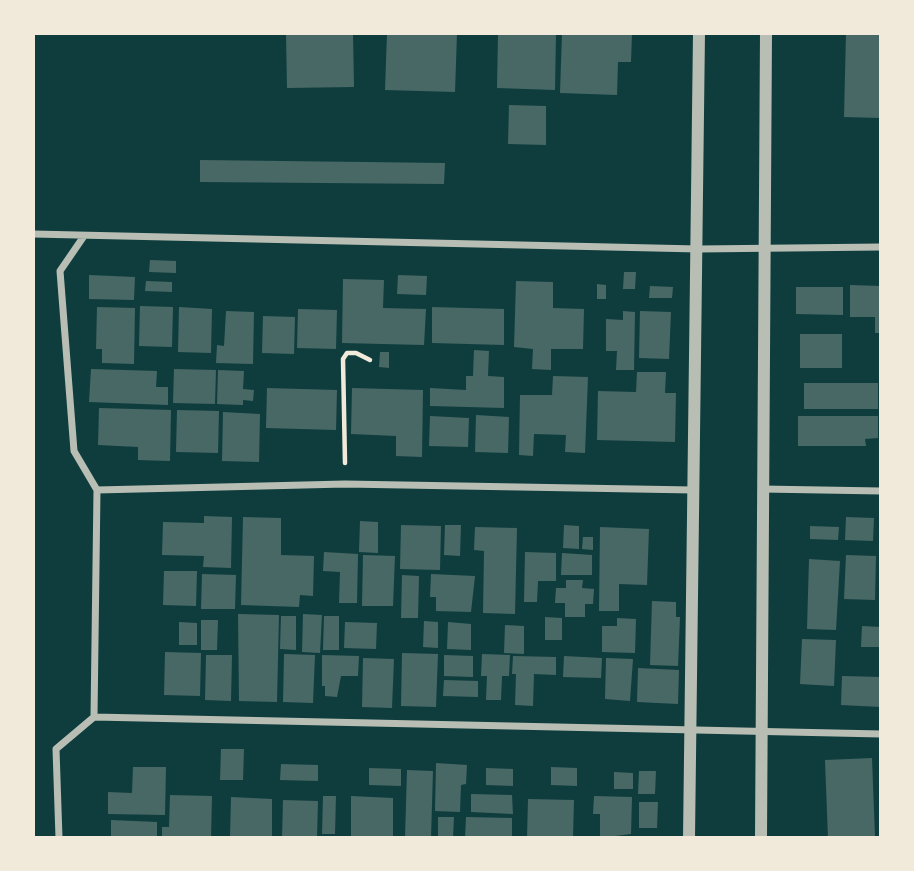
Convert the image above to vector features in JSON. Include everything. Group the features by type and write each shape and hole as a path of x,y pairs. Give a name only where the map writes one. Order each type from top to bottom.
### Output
{"street":[{"path":"689,838 699,33"},
{"path":"761,838 761,489 766,33"},
{"path":"33,234 698,249 881,247"},
{"path":"84,236 60,271 74,451 97,490 94,717"},
{"path":"97,490 345,484 693,490"},
{"path":"761,489 881,491"},
{"path":"59,838 56,749 94,717 881,734"}],"path":[{"path":"345,484 343,359 347,353 356,353 370,359"}],"building":[{"path":"286,33 353,33 354,87 287,88"},
{"path":"387,33 457,33 455,92 385,90"},
{"path":"498,33 556,33 555,90 497,88"},
{"path":"562,33 632,33 631,62 618,62 617,95 560,93"},
{"path":"846,33 881,33 881,118 844,117"},
{"path":"509,105 546,106 546,145 508,144"},
{"path":"200,160 445,163 444,184 200,182"},
{"path":"150,260 176,261 176,273 149,272"},
{"path":"624,272 636,272 635,289 623,289"},
{"path":"89,275 135,277 134,300 89,299"},
{"path":"398,275 427,276 426,295 397,294"},
{"path":"343,279 384,280 383,308 426,309 424,345 342,343"},
{"path":"146,281 172,282 172,292 145,291"},
{"path":"516,281 553,282 553,308 584,309 583,349 551,349 551,370 532,369 533,349 514,347"},
{"path":"597,284 606,285 606,299 597,299"},
{"path":"850,285 881,286 881,333 875,333 875,317 850,317"},
{"path":"650,286 673,287 672,298 649,298"},
{"path":"796,287 843,287 843,315 796,314"},
{"path":"140,306 173,307 172,347 139,346"},
{"path":"97,307 135,308 134,364 102,363 102,349 96,349"},
{"path":"179,307 212,309 211,353 178,352"},
{"path":"432,307 504,309 504,345 432,343"},
{"path":"298,309 337,310 336,349 297,348"},
{"path":"226,311 254,312 253,364 216,363 217,345 224,346"},
{"path":"623,311 635,312 634,370 616,370 617,351 606,351 606,319 623,320"},
{"path":"640,311 671,312 669,359 639,358"},
{"path":"263,316 295,317 294,354 262,353"},
{"path":"800,334 842,334 842,368 800,368"},
{"path":"474,350 489,351 488,376 504,377 504,408 430,406 430,388 466,390 466,376 473,376"},
{"path":"380,352 389,352 389,368 379,367"},
{"path":"91,369 157,371 156,387 168,387 168,405 89,402"},
{"path":"174,369 216,370 215,404 173,403"},
{"path":"218,370 244,371 243,389 254,390 253,401 243,400 243,405 217,404"},
{"path":"637,372 666,372 665,393 676,393 675,442 597,440 598,391 636,392"},
{"path":"553,376 588,377 585,453 565,452 566,435 534,434 533,456 519,455 520,395 552,395"},
{"path":"804,383 878,383 878,409 804,409"},
{"path":"267,388 337,390 336,430 266,428"},
{"path":"352,388 423,390 422,457 396,456 396,436 351,434"},
{"path":"99,408 171,410 170,461 138,460 138,447 98,445"},
{"path":"177,410 219,411 218,453 176,452"},
{"path":"223,412 260,414 259,462 222,461"},
{"path":"476,415 509,417 508,453 475,452"},
{"path":"430,416 469,418 468,447 429,446"},
{"path":"798,416 878,416 878,438 865,439 866,446 798,446"},
{"path":"204,516 232,517 231,568 203,567 204,556 162,555 163,522 204,523"},
{"path":"243,517 281,518 281,555 314,556 313,596 300,595 299,607 241,605"},
{"path":"846,517 874,518 873,541 845,540"},
{"path":"360,521 378,522 378,553 359,552"},
{"path":"401,525 441,526 440,570 400,569"},
{"path":"445,525 461,525 460,556 444,555"},
{"path":"564,525 579,526 579,549 563,548"},
{"path":"810,526 839,527 838,540 810,539"},
{"path":"475,527 517,528 515,614 483,613 484,551 474,550"},
{"path":"600,527 649,529 647,585 619,584 619,611 599,611"},
{"path":"583,537 593,537 593,550 582,549"},
{"path":"324,552 358,554 357,603 339,603 340,572 323,571"},
{"path":"525,552 556,553 556,581 538,581 537,602 524,602"},
{"path":"562,553 592,555 592,575 561,575"},
{"path":"363,555 395,556 393,606 362,606"},
{"path":"846,555 876,556 875,600 844,599"},
{"path":"809,559 840,561 836,630 807,629"},
{"path":"164,571 197,571 196,606 163,605"},
{"path":"202,574 236,575 235,609 201,609"},
{"path":"431,574 475,576 471,612 436,611 436,597 430,597"},
{"path":"402,575 419,576 418,618 401,618"},
{"path":"566,580 583,580 582,588 594,589 593,604 585,604 585,617 565,617 565,603 555,603 556,588 566,588"},
{"path":"652,601 676,602 676,617 680,617 678,666 650,665"},
{"path":"238,614 279,615 277,702 239,701"},
{"path":"303,614 322,615 320,653 302,652"},
{"path":"281,616 296,616 296,650 280,649"},
{"path":"324,616 339,616 339,650 323,650"},
{"path":"545,617 562,618 562,640 545,640"},
{"path":"617,618 636,619 635,653 602,652 602,626 617,626"},
{"path":"201,620 218,620 217,650 201,650"},
{"path":"424,621 438,622 438,648 423,647"},
{"path":"179,622 197,623 197,645 179,645"},
{"path":"345,622 377,623 376,649 344,648"},
{"path":"448,622 471,624 471,650 447,649"},
{"path":"505,625 524,626 524,654 504,653"},
{"path":"862,626 881,627 881,647 861,647"},
{"path":"802,639 836,640 834,686 800,684"},
{"path":"165,652 201,653 200,696 164,695"},
{"path":"402,653 438,654 436,707 401,706"},
{"path":"284,654 315,655 313,703 283,702"},
{"path":"482,654 510,655 509,676 502,676 501,700 486,700 487,676 481,676"},
{"path":"206,655 232,655 231,701 205,700"},
{"path":"322,655 359,656 358,676 341,676 337,697 325,696 325,686 322,686"},
{"path":"444,655 473,656 473,677 444,676"},
{"path":"513,656 556,657 556,675 534,674 533,706 515,705 516,674 512,674"},
{"path":"564,656 602,658 601,678 563,677"},
{"path":"363,658 394,659 392,708 362,707"},
{"path":"606,658 633,659 630,701 605,699"},
{"path":"638,668 679,670 678,704 637,702"},
{"path":"842,676 881,677 881,707 841,705"},
{"path":"444,680 478,681 478,697 443,696"},
{"path":"221,749 244,749 243,780 220,780"},
{"path":"872,758 875,837 828,838 825,760"},
{"path":"436,763 467,765 466,784 461,785 460,812 435,811"},
{"path":"281,764 318,765 318,781 280,780"},
{"path":"133,767 166,767 165,815 108,814 108,792 132,793"},
{"path":"551,767 577,768 577,786 551,785"},
{"path":"369,768 401,769 401,786 369,785"},
{"path":"486,768 513,769 513,786 486,785"},
{"path":"407,770 433,771 431,838 405,838"},
{"path":"639,771 656,771 655,794 638,794"},
{"path":"614,772 633,773 633,789 614,789"},
{"path":"471,794 512,795 513,814 471,812"},
{"path":"170,795 212,796 211,838 162,838 162,827 169,827"},
{"path":"323,796 336,796 335,834 322,834"},
{"path":"351,796 393,798 393,838 351,838"},
{"path":"594,796 632,797 631,834 600,838 600,814 593,814"},
{"path":"231,797 272,799 272,838 230,838"},
{"path":"528,799 574,800 573,838 527,838"},
{"path":"283,800 318,801 317,838 282,838"},
{"path":"639,802 658,802 657,828 639,828"},
{"path":"438,817 454,817 453,838 438,838"},
{"path":"466,817 512,818 512,838 465,838"},
{"path":"111,820 157,822 157,838 111,838"}]}
